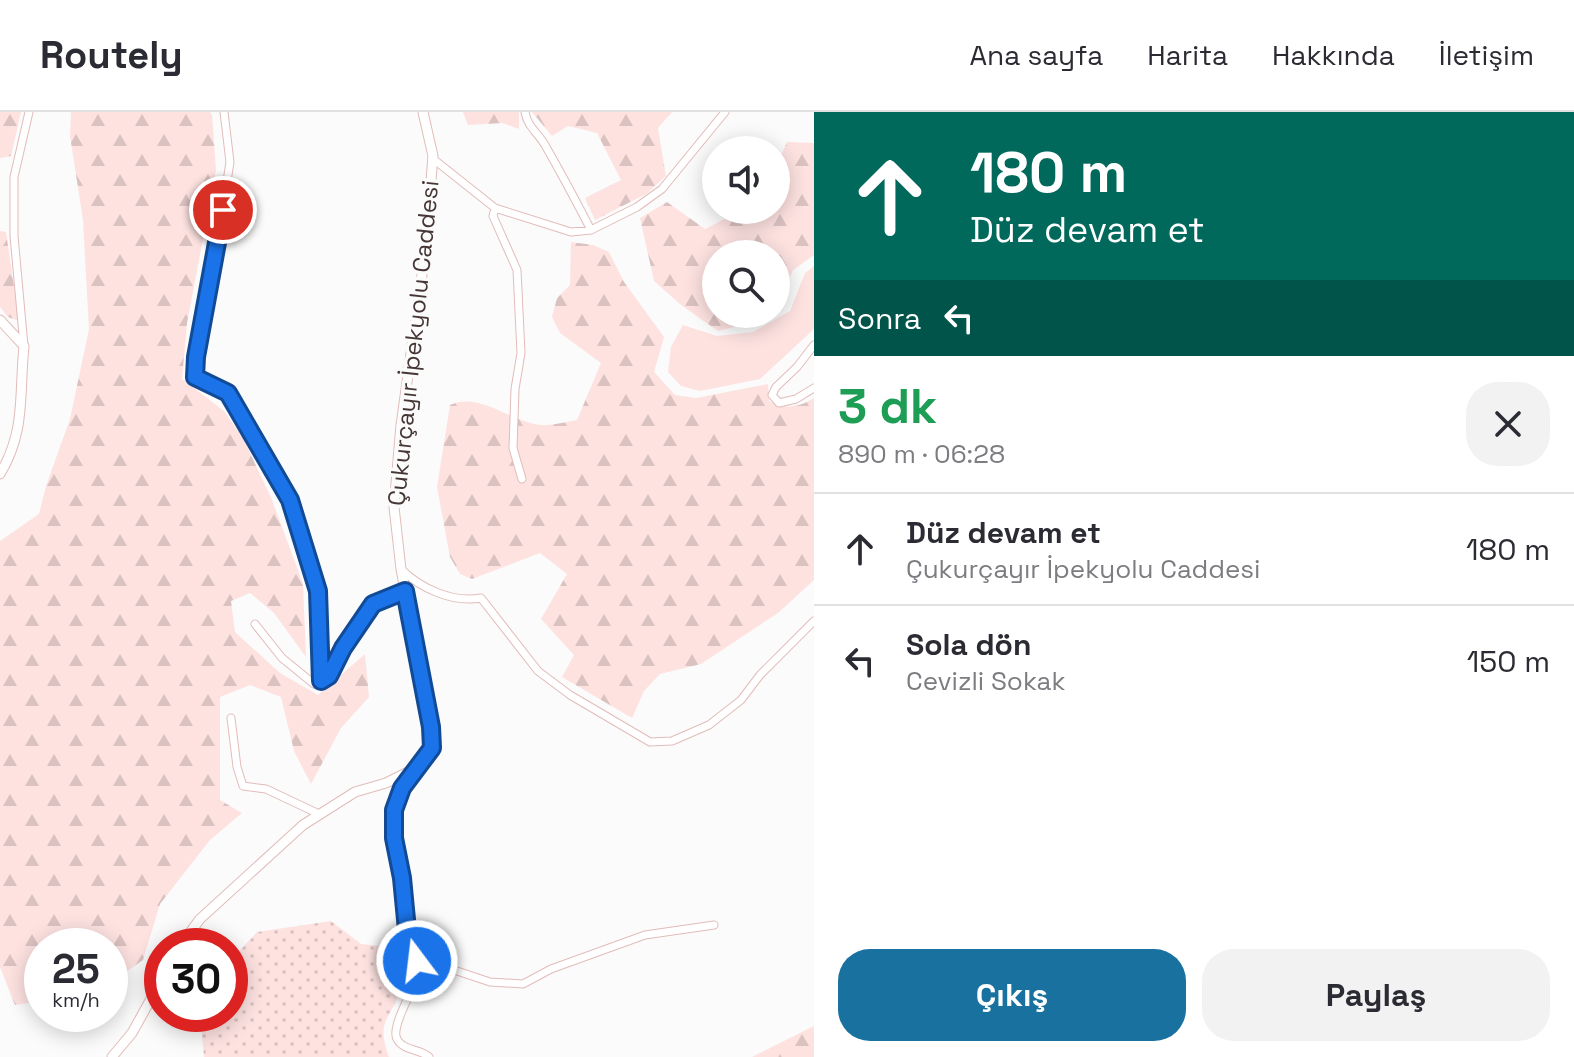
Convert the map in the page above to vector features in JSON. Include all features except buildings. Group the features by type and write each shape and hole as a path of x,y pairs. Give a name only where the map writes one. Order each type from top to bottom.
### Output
{"street":[{"path":"0,474 16,444 20,419 24,346 14,236 14,177 29,112"},
{"path":"224,112 230,162 195,377 228,393 290,500 318,591 321,681"},
{"name":"Çukurçayır İpekyolu Caddesi","path":"423,112 432,158 425,253 401,425 394,507 401,569 430,714 432,748 424,761"},
{"path":"525,112 591,230"},
{"path":"432,158 495,208 571,232 591,230 637,207 662,189 725,112"},
{"path":"495,208 493,216 517,270 521,353 514,399 513,448 522,479"},
{"path":"0,320 24,346"},
{"path":"814,345 772,395 779,403 796,399 814,388"},
{"path":"401,569 431,589 456,599 481,598 538,671 570,695 650,742 672,741 709,725 741,700 760,675 814,621"},
{"path":"255,624 282,658 314,684 329,676 343,648 373,604 405,591"},
{"path":"231,718 237,767 243,786 266,789 319,814"},
{"path":"193,928 303,825 355,792 386,783 424,761"},
{"path":"424,761 402,788 394,810 394,838 407,930 415,953 417,974 395,1029 397,1040 405,1047 422,1051 429,1057"},
{"path":"415,953 490,982 523,984 551,969 645,935 714,925"},
{"path":"112,1057 132,1033 144,1011"}],"green space":[{"path":"0,112 21,112 11,156 0,158"},
{"path":"71,112 210,112 212,115 216,170 187,323 182,379 224,411 243,438 272,500 303,584 306,657 274,613 250,593 231,601 235,632 280,673 318,695 365,654 369,697 341,728 311,784 294,751 281,697 250,685 220,697 220,800 242,813 210,840 160,904 153,928 144,928 143,960 128,970 128,928 24,928 24,1004 15,1005 0,967 0,541 39,514 70,419 89,329 83,220 70,136"},
{"path":"463,112 519,112 519,129 503,123 468,125"},
{"path":"532,112 672,112 658,128 666,176 646,194 595,220 585,198 621,180 597,133 568,126 552,136"},
{"path":"790,142 814,143 814,255 793,270 790,277 790,240 702,240 702,320 654,281 640,218 667,202 705,229 715,224 790,224"},
{"path":"0,231 6,232 19,321 8,317 0,307"},
{"path":"571,242 593,245 609,252 624,282 664,337 654,372 675,395 696,398 768,384 769,401 780,406 803,404 814,398 814,580 778,613 701,664 660,674 644,691 632,718 562,677 574,655 541,619 567,574 540,553 472,579 460,574 450,557 437,487 450,405 461,402 484,404 540,425 577,420 601,363 560,333 552,317 557,298 570,285"},
{"path":"814,266 814,329 760,379 700,391 681,386 668,372 671,347 683,325 717,336 753,332 760,328 790,328 790,311 805,273"},
{"path":"331,921 361,944 404,949 400,989 384,1027 389,1057 204,1057 202,1032 248,1032 248,942 257,932"},
{"path":"814,1026 814,1057 752,1057"}],"route":[{"path":"223,210 195,377 228,393 290,500 318,591 321,681 329,676 343,648 373,604 405,591 430,714 432,748 402,788 394,810 394,838 407,930 417,961"}]}
